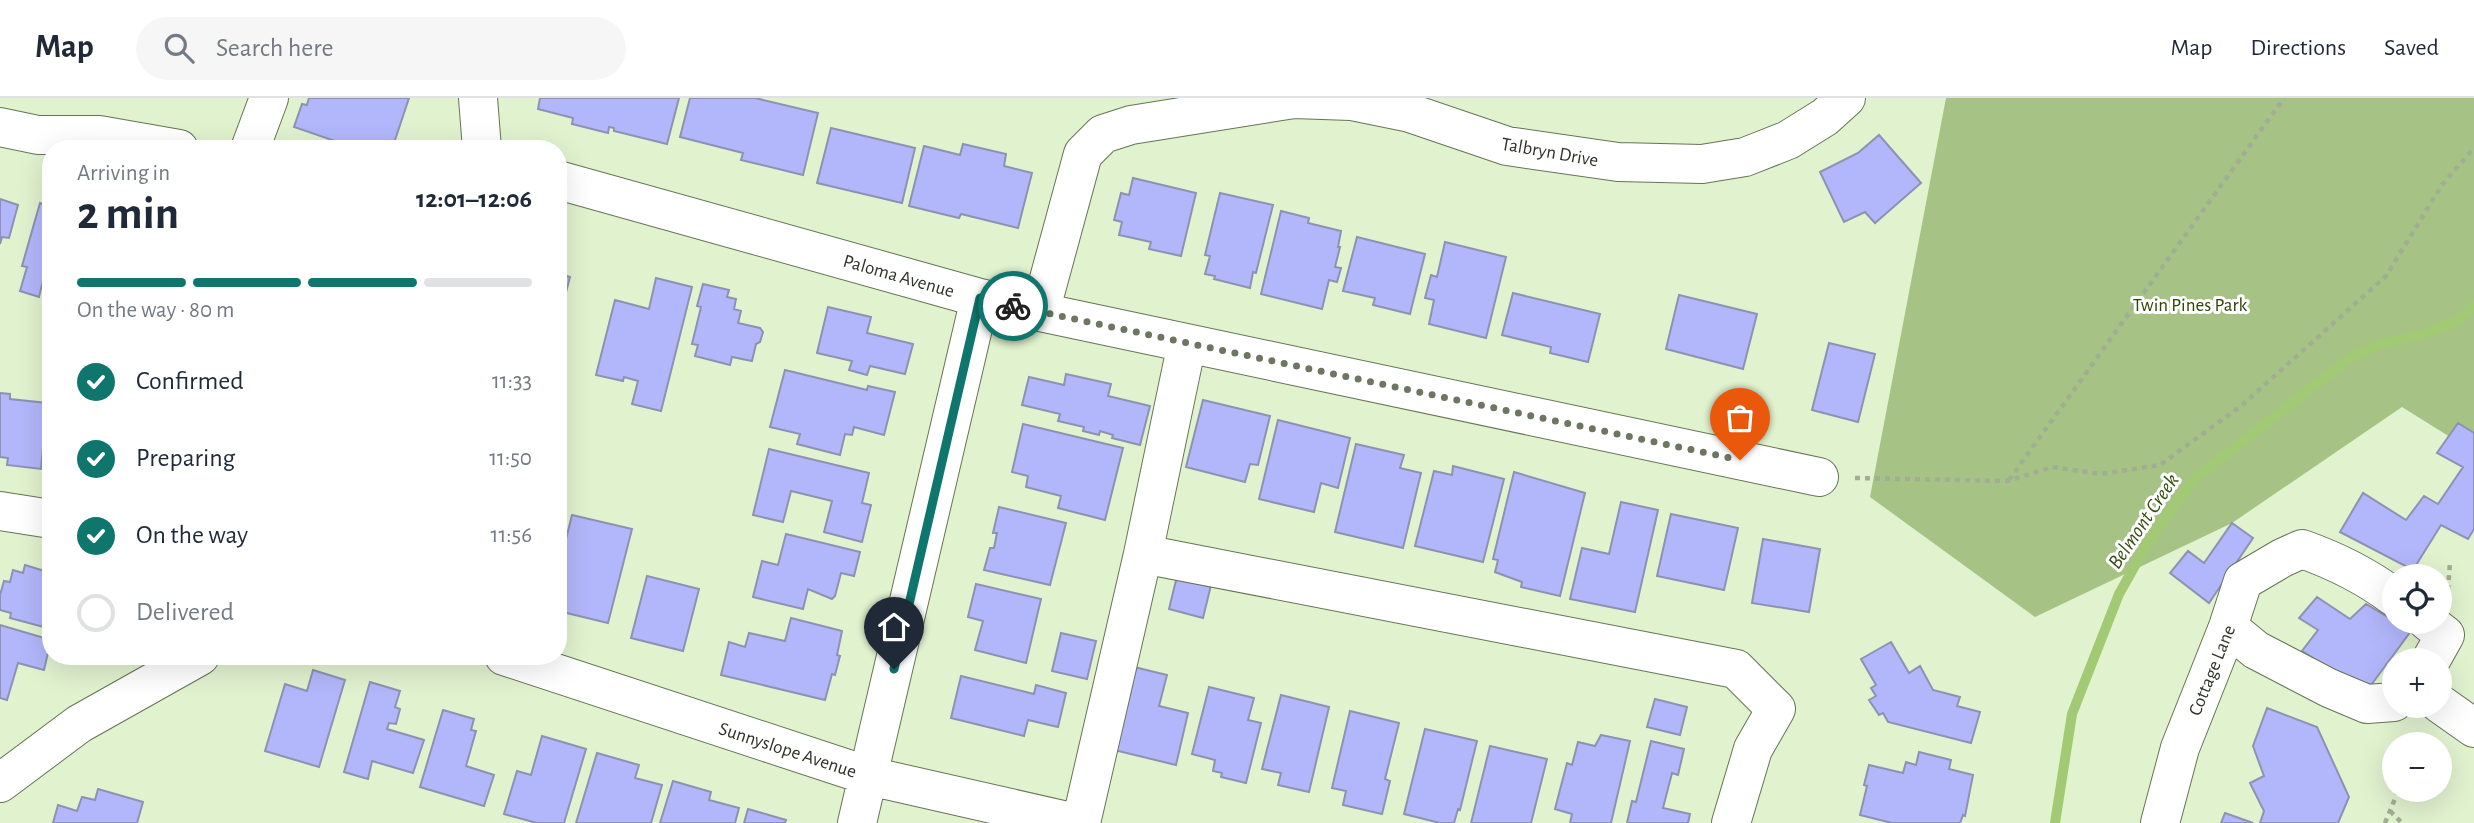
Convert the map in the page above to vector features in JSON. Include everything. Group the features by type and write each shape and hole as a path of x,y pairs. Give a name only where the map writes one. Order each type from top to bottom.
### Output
{"street":[{"path":"253,140 269,98"},
{"path":"478,98 481,140"},
{"name":"Talbryn Drive","path":"1040,312 1083,154 1103,134 1131,125 1294,99 1350,102 1410,113 1507,146 1618,162 1702,164 1745,157 1788,140 1825,117 1846,98"},
{"path":"0,127 38,135 99,135 128,140"},
{"name":"Paloma Avenue","path":"567,183 980,298 1819,477"},
{"path":"857,823 980,298"},
{"path":"1078,823 1143,554 1187,343"},
{"path":"0,511 42,518"},
{"name":"Cottage Lane","path":"2160,823 2180,748 2244,581 2302,549 2333,560 2382,588"},
{"path":"1143,554 1736,669 1776,709 1753,749 1731,823"},
{"path":"2228,627 2256,650 2329,688 2367,704 2382,703"},
{"path":"0,783 79,724 184,665"},
{"name":"Sunnyslope Avenue","path":"532,665 869,776 1078,823"},
{"path":"2452,712 2474,728"}],"path":[{"path":"2008,481 2284,98"},
{"path":"1819,477 2008,481 2052,467 2101,474 2160,465 2241,406 2386,276 2442,186 2474,148"},
{"path":"2385,823 2394,802"},
{"path":"2390,811 2402,823"}],"green space":[{"name":"Twin Pines Park","path":"1946,98 2474,98 2474,452 2402,407 2232,523 2035,617 1870,497"}],"building":[{"path":"309,98 409,98 395,140 332,140 294,127 302,104 307,105"},
{"path":"540,98 679,98 667,144 614,131 614,128 609,127 608,133 572,124 573,118 538,109"},
{"path":"690,98 755,98 818,113 803,175 741,160 743,153 680,137"},
{"path":"831,128 915,148 902,203 817,183"},
{"path":"1879,135 1921,183 1875,223 1865,212 1844,222 1820,172 1858,153"},
{"path":"963,144 1006,154 1004,166 1032,173 1018,228 961,214 959,218 909,206 924,146 960,155"},
{"path":"1133,178 1196,193 1181,256 1149,249 1151,242 1119,235 1122,222 1114,220 1121,193 1129,195"},
{"path":"1220,193 1273,205 1250,288 1214,279 1215,276 1205,274 1210,256 1205,255"},
{"path":"0,199 18,205 9,238 2,237 0,244"},
{"path":"42,204 42,285 39,297 20,291 27,267 22,266"},
{"path":"1281,211 1309,218 1308,223 1341,231 1335,267 1341,268 1337,282 1329,280 1322,309 1261,294"},
{"path":"1357,237 1425,254 1410,314 1373,305 1375,298 1343,291"},
{"path":"1445,242 1506,257 1486,338 1429,324 1434,300 1425,298 1431,275 1437,277"},
{"path":"656,278 692,287 661,411 632,404 638,381 624,377 623,381 596,375 615,300 649,309"},
{"path":"703,284 729,290 727,297 736,299 734,309 741,311 738,323 760,328 763,332 760,342 756,344 752,361 732,357 730,365 695,356 698,345 692,344 701,307 697,306"},
{"path":"1513,293 1600,314 1588,362 1550,353 1551,347 1502,335"},
{"path":"1679,295 1757,314 1743,369 1666,349"},
{"path":"828,307 871,317 867,333 913,344 905,374 870,366 867,375 849,370 852,361 817,353"},
{"path":"1829,343 1875,354 1858,422 1812,410"},
{"path":"785,370 867,390 868,386 895,392 884,435 854,427 852,435 845,434 840,455 797,444 800,434 770,427"},
{"path":"1066,374 1111,384 1108,396 1150,406 1140,445 1112,438 1113,435 1100,431 1099,435 1083,431 1084,427 1058,421 1060,414 1022,405 1029,377 1064,385"},
{"path":"0,393 10,394 10,399 42,402 41,469 7,465 8,458 0,457"},
{"path":"1203,400 1270,416 1258,465 1250,464 1245,482 1186,467"},
{"path":"1278,420 1350,438 1338,488 1321,483 1314,512 1259,499"},
{"path":"2458,423 2474,433 2474,529 2468,539 2441,525 2417,564 2401,564 2340,532 2363,493 2406,520 2424,496 2438,504 2463,467 2437,453"},
{"path":"1023,424 1123,448 1105,520 1058,508 1061,496 1026,487 1028,476 1012,472"},
{"path":"1356,444 1404,455 1400,468 1421,473 1403,548 1335,532"},
{"path":"769,449 869,473 862,503 871,505 862,542 824,532 832,501 791,491 783,522 753,515"},
{"path":"1453,466 1504,479 1483,562 1415,546 1434,471 1452,475"},
{"path":"1514,472 1585,493 1560,596 1521,587 1522,582 1495,572 1498,560 1493,559"},
{"path":"1621,502 1658,510 1635,612 1570,599 1582,548 1609,554"},
{"path":"999,507 1066,523 1050,585 984,570 990,548 994,548 997,533 993,533"},
{"path":"1671,514 1738,528 1724,590 1657,576"},
{"path":"572,515 632,529 608,623 567,613 567,535"},
{"path":"2232,523 2253,538 2209,603 2170,573 2188,551 2204,563"},
{"path":"786,534 860,552 854,576 841,573 832,599 808,589 803,609 753,597 762,561 778,565"},
{"path":"1763,539 1820,549 1809,612 1752,603"},
{"path":"25,565 42,570 42,627 10,618 11,613 0,610 4,581 10,582 13,570 23,573"},
{"path":"1178,572 1212,581 1203,618 1169,609"},
{"path":"647,576 699,589 683,651 631,638"},
{"path":"976,584 1041,599 1026,663 975,650 983,621 968,617"},
{"path":"2317,597 2350,619 2366,604 2382,614 2382,634 2409,634 2398,648 2382,648 2382,670 2366,692 2302,651 2318,630 2299,618"},
{"path":"791,618 842,631 837,655 840,656 825,700 721,675 729,642 745,647 749,633 785,641"},
{"path":"0,625 42,637 44,670 18,663 7,700 0,698"},
{"path":"1061,633 1096,641 1087,679 1052,671"},
{"path":"1891,642 1909,673 1920,666 1933,690 1960,697 1957,706 1980,712 1971,743 1888,722 1883,713 1879,715 1869,700 1876,696 1871,688 1876,685 1861,659"},
{"path":"1130,666 1167,675 1159,706 1188,713 1176,765 1110,749"},
{"path":"313,670 345,680 319,767 265,751 285,684 307,691"},
{"path":"961,676 1034,694 1036,685 1066,693 1058,727 1028,720 1024,736 951,718"},
{"path":"370,682 400,691 395,707 400,709 396,724 389,723 387,729 424,740 413,773 372,761 368,779 344,772"},
{"path":"1209,687 1254,698 1248,720 1261,723 1246,783 1221,777 1222,773 1213,771 1215,760 1192,754"},
{"path":"1281,695 1329,707 1309,792 1278,785 1281,773 1262,769"},
{"path":"1655,699 1687,707 1680,735 1647,727"},
{"path":"2267,708 2317,727 2349,797 2338,823 2260,823 2264,811 2250,783 2264,776 2253,746"},
{"path":"443,710 474,719 471,730 476,731 466,766 494,775 484,806 420,787"},
{"path":"1350,711 1399,723 1385,779 1390,781 1382,814 1343,805 1346,791 1332,788"},
{"path":"1425,729 1477,741 1460,810 1458,809 1454,823 1440,823 1404,814"},
{"path":"1601,735 1630,741 1611,823 1570,823 1572,814 1555,809 1567,763 1572,765 1578,742 1595,746"},
{"path":"542,736 586,749 564,823 537,823 504,814 517,771 531,775"},
{"path":"1651,741 1684,749 1678,775 1672,773 1663,808 1690,814 1688,823 1627,823 1632,801 1636,802"},
{"path":"1490,746 1547,759 1531,823 1471,823"},
{"path":"1919,752 1951,760 1949,769 1973,775 1965,816 1963,815 1960,823 1892,823 1860,815 1869,765 1903,773 1906,762 1916,765"},
{"path":"597,753 639,765 635,778 662,785 651,823 576,823"},
{"path":"673,781 711,792 709,800 739,808 735,823 660,823"},
{"path":"98,789 143,802 137,823 53,823 58,805 77,811 82,797 95,800"},
{"path":"748,809 786,820 785,823 744,823"},
{"path":"2225,813 2253,823 2221,823"}],"waterway":[{"name":"Belmont Creek","path":"2055,823 2072,714 2119,594 2150,539 2195,478 2354,355 2457,321 2474,306"}],"way so far":[{"path":"1013,306 1740,460"}],"route":[{"path":"894,669 980,298 1013,306"}]}
